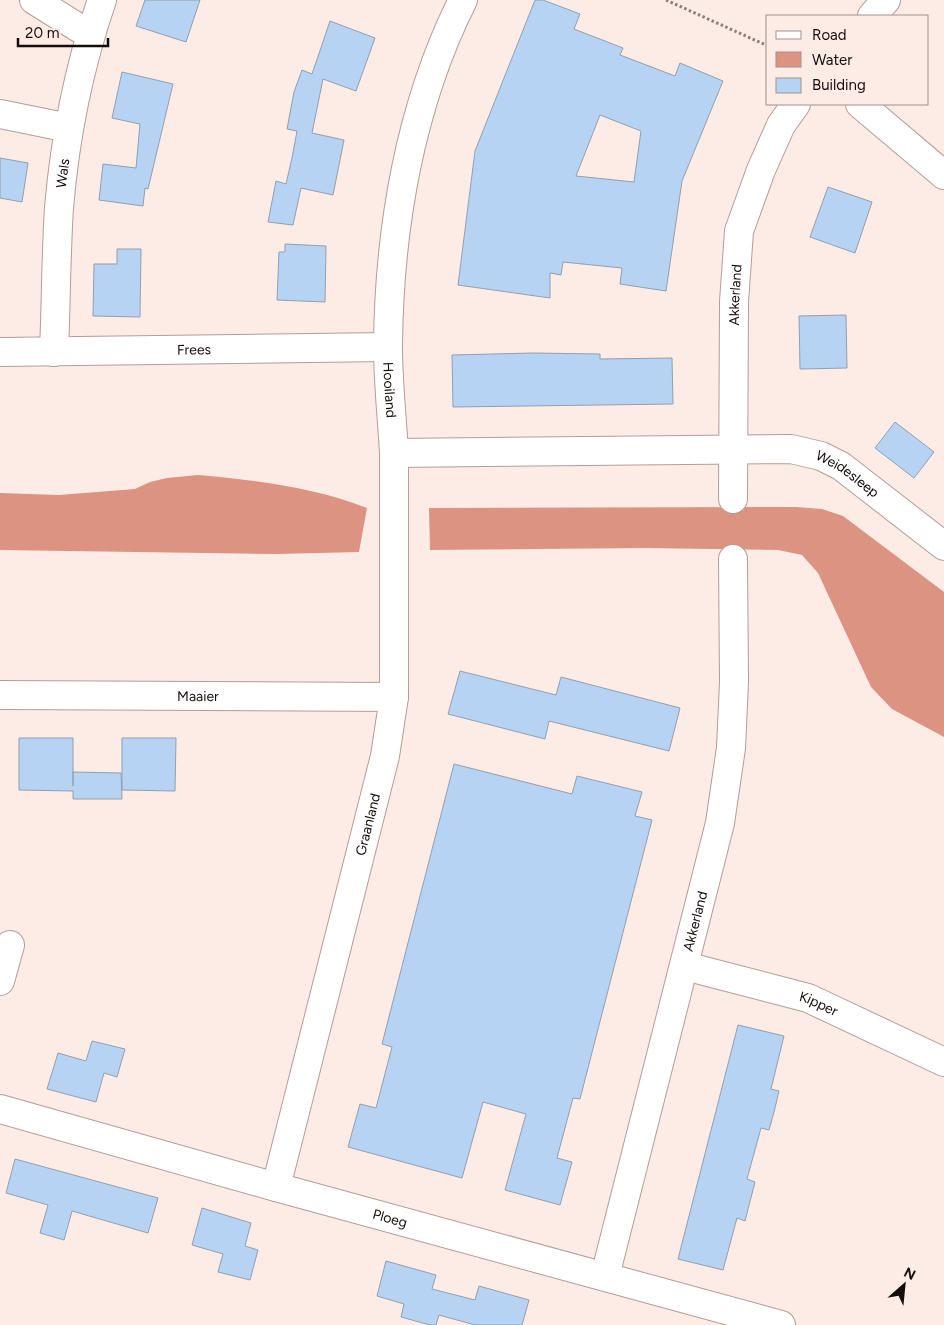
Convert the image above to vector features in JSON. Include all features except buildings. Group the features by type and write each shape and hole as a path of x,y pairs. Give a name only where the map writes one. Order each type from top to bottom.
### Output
{"street":[{"path":"34,0 90,35"},
{"name":"Wals","path":"54,352 59,208 69,128 90,35 102,0"},
{"name":"Hooiland","path":"394,453 388,347 392,271 400,209 409,158 426,89 451,23 463,0"},
{"path":"873,15 886,0"},
{"name":"Akkerland","path":"733,499 734,302 739,232 760,170 781,125 795,105"},
{"path":"861,105 944,175"},
{"path":"0,114 69,128"},
{"name":"Frees","path":"0,352 388,347"},
{"name":"Weidesleep","path":"733,450 791,449 822,456 841,466 944,546"},
{"path":"394,453 733,450"},
{"name":"Graanland","path":"276,1187 385,756 394,697 394,453"},
{"name":"Akkerland","path":"605,1276 720,823 731,748 734,682 733,559"},
{"name":"Maaier","path":"0,695 394,697"},
{"path":"0,981 10,945"},
{"name":"Kipper","path":"685,966 808,998 944,1062"},
{"name":"Ploeg","path":"0,1109 276,1187 781,1325"}],"path":[{"path":"666,0 766,45"}],"water":[{"path":"198,475 241,479 305,490 367,508 359,552 277,554 0,550 0,493 59,495 135,489 150,482 167,478"},
{"path":"796,507 822,509 843,516 944,592 944,737 892,709 871,687 818,573 802,555 778,550 646,548 430,550 429,508"}]}
